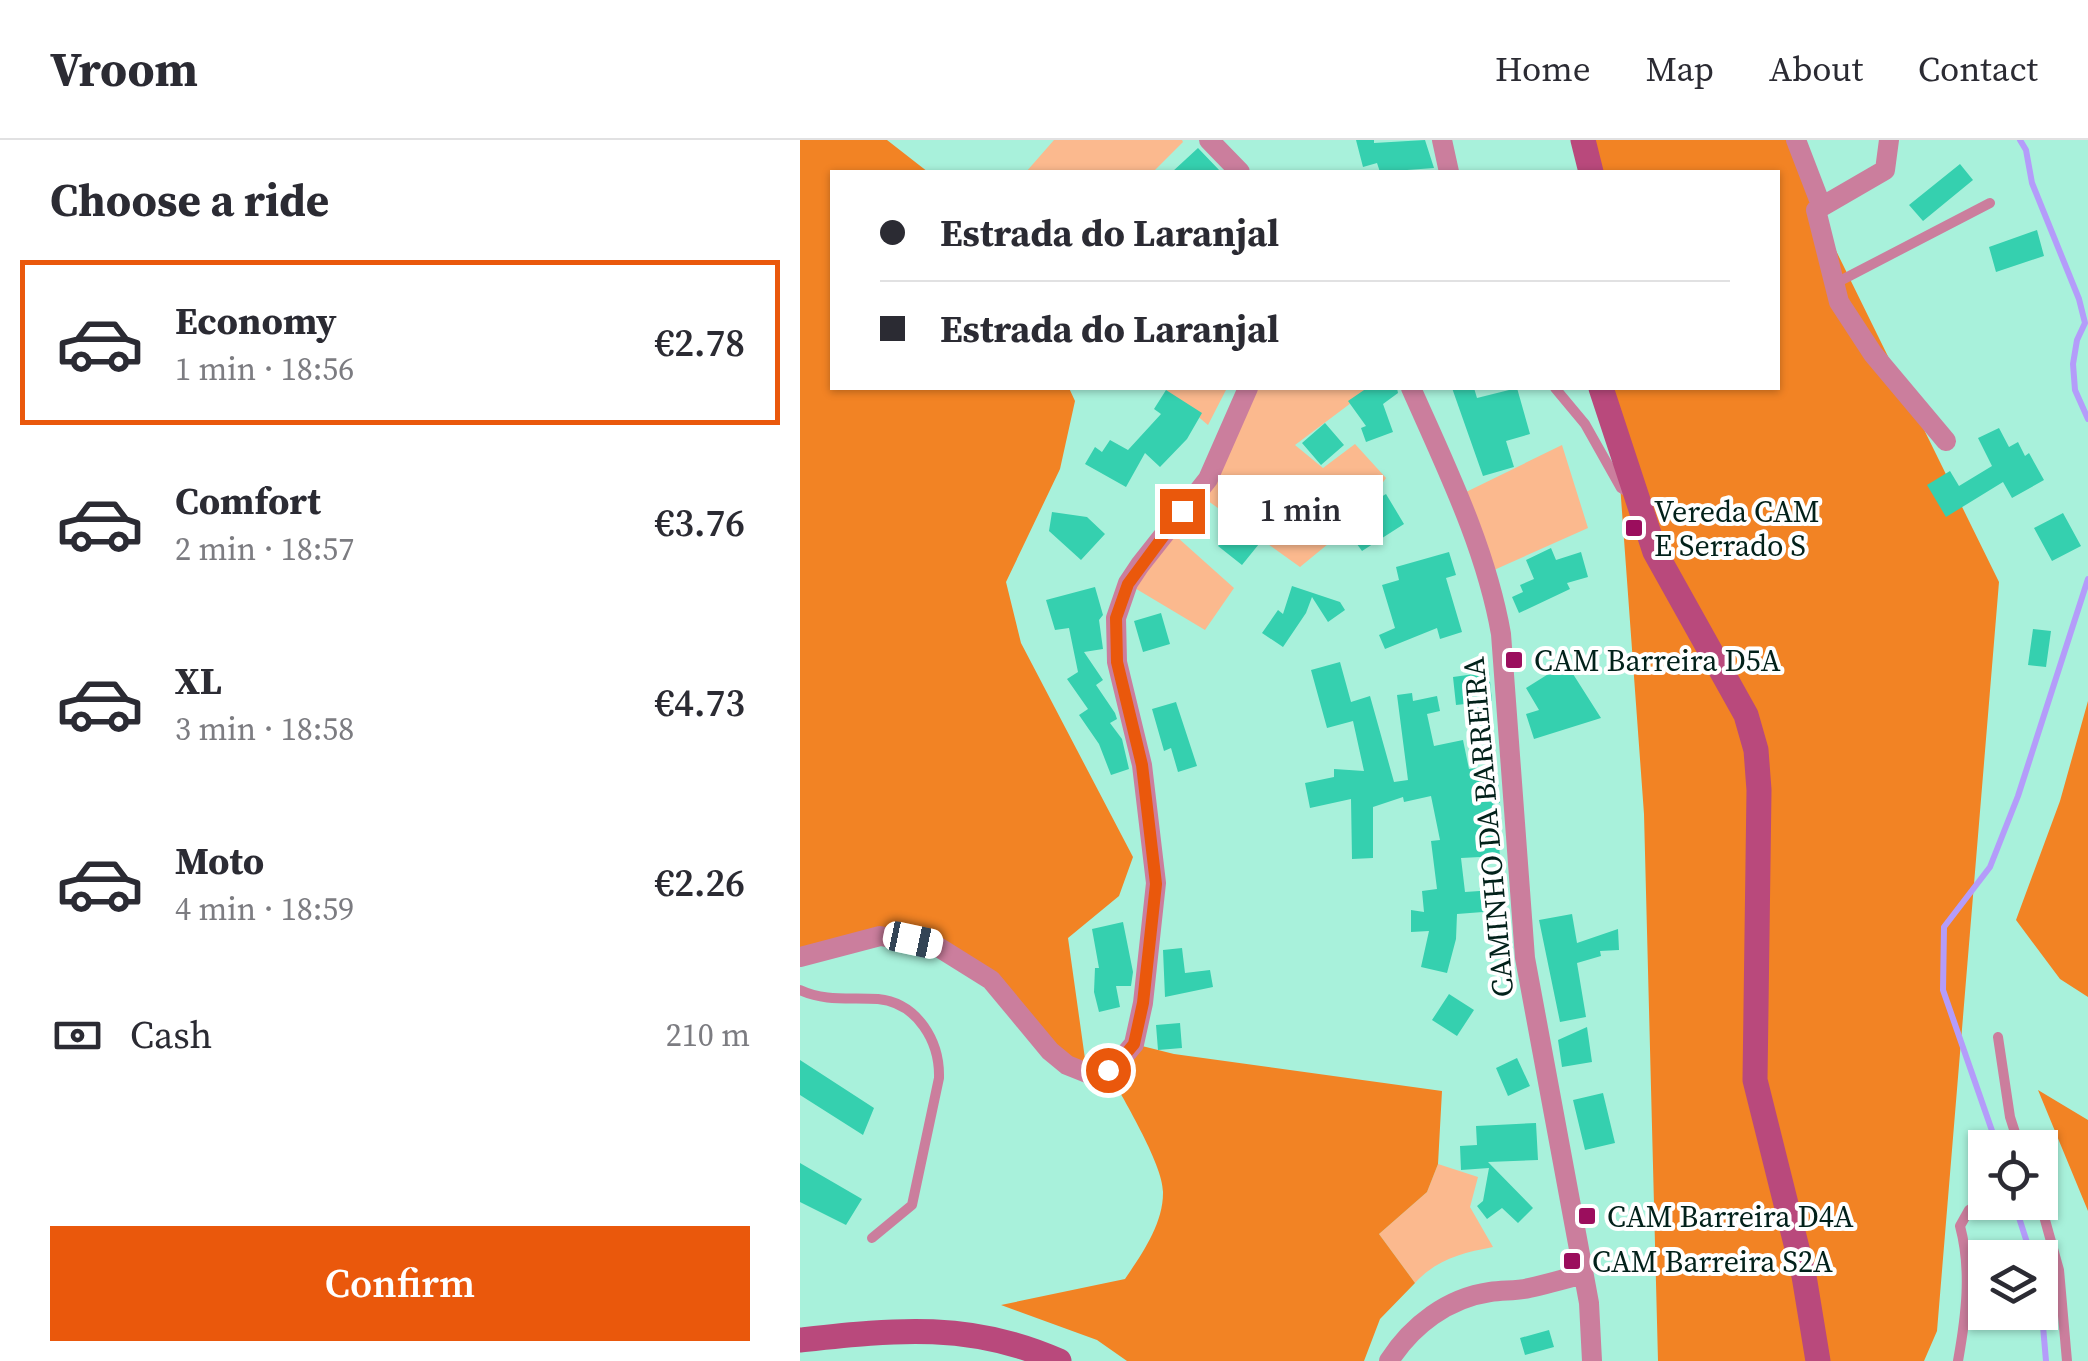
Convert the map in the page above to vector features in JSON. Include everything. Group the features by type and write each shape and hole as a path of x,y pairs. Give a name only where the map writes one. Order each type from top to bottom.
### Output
{"main road":[{"path":"1582,140 1591,170"},
{"path":"1602,390 1655,552 1733,688 1756,750 1759,790 1753,1059 1804,1276 1819,1359"},
{"path":"800,1340 890,1330 933,1330 1020,1345 1059,1361"}],"street":[{"path":"1209,140 1238,170"},
{"path":"1442,140 1449,170"},
{"path":"1796,140 1821,205"},
{"path":"1889,140 1885,170 1816,210 1838,302 1873,354 1946,441"},
{"path":"800,957 880,936 934,945 992,980 1050,1051 1067,1065 1087,1073 1113,1069 1134,1044 1143,1003 1156,884 1142,765 1117,662 1116,618 1140,564 1208,479 1247,390"},
{"name":"CAMINHO DA BARREIRA","path":"1412,390 1458,493 1494,594 1501,634 1525,958 1589,1302 1592,1361"},
{"path":"1390,1361 1413,1330 1462,1299 1526,1289 1583,1274"}],"lane":[{"path":"1834,284 1990,203"},
{"path":"1557,390 1585,424 1622,488 1636,496"},
{"path":"800,990 823,998 883,1000 904,1009 923,1024 940,1057 912,1205 872,1238"},
{"path":"1998,1037 2014,1130"},
{"path":"1958,1361 1966,1277 1960,1226 1968,1210"},
{"path":"2045,1220 2059,1270 2067,1361"}],"shaded area":[{"path":"800,140 887,140 925,170 830,170 830,390 1070,390 1075,401 1060,469 1006,582 1021,643 1133,857 1119,896 1068,938 1087,1073 1050,1051 991,980 913,941 800,957"},
{"path":"1054,140 1183,142 1155,170 1028,170"},
{"path":"1595,140 1793,140 1816,210 1999,582 1937,1331 1924,1361 1658,1361 1644,814 1613,390 1780,390 1780,170 1597,170"},
{"path":"1166,390 1226,390 1208,425"},
{"path":"1247,390 1368,390 1295,445 1323,468 1355,444 1386,478 1356,521 1300,567 1197,493"},
{"path":"1562,445 1588,528 1494,570 1464,493"},
{"path":"1168,529 1234,588 1205,630 1128,584"},
{"path":"2088,701 2088,997 2060,979 2016,920 2060,801"},
{"path":"1134,1044 1174,1054 1442,1091 1438,1164 1427,1192 1379,1234 1415,1283 1380,1319 1364,1361 1127,1361 1097,1340 1001,1305 1125,1279 1150,1238 1162,1205 1161,1181 1108,1070"},
{"path":"2038,1090 2088,1120 2088,1211 2058,1130 2055,1130"},
{"path":"1438,1164 1478,1177 1470,1207 1493,1247 1451,1258 1415,1283 1379,1234 1427,1192"}],"building":[{"path":"1356,140 1425,140 1434,168 1379,170 1377,163 1363,167"},
{"path":"1198,148 1219,170 1174,170"},
{"path":"1960,164 1973,180 1923,221 1909,205"},
{"path":"2037,230 2044,256 1996,272 1989,247"},
{"path":"1166,390 1202,413 1187,439 1160,467 1145,453 1126,487 1085,464 1095,447 1102,452 1110,440 1128,450 1161,414 1154,409"},
{"path":"1364,390 1397,390 1383,404 1393,432 1366,442 1361,428 1366,426 1348,401"},
{"path":"1453,390 1475,390 1477,398 1518,390 1530,434 1506,441 1514,467 1483,476"},
{"path":"1325,423 1344,445 1321,465 1302,443"},
{"path":"1999,428 2009,447 2018,442 2025,456 2029,453 2044,480 2012,498 2003,482 1946,517 1927,485 1950,471 1959,486 1992,466 1978,438"},
{"path":"1386,494 1404,524 1362,551 1351,536 1379,517 1371,503"},
{"path":"1052,512 1087,517 1105,534 1081,560 1049,531"},
{"path":"2063,513 2081,546 2052,561 2034,528"},
{"path":"1240,520 1263,539 1242,565 1218,546"},
{"path":"1551,548 1556,560 1581,552 1588,577 1567,583 1570,589 1519,613 1512,597 1523,592 1520,585 1534,579 1526,560"},
{"path":"1449,552 1456,575 1446,578 1462,632 1440,639 1437,628 1385,649 1379,635 1395,628 1382,585 1399,580 1396,567"},
{"path":"1292,586 1340,602 1345,610 1328,622 1312,597 1283,647 1262,633 1278,610 1283,614"},
{"path":"1095,587 1103,615 1099,620 1103,649 1084,652 1103,680 1096,685 1115,713 1117,719 1110,723 1122,739 1129,769 1111,775 1099,744 1079,715 1088,709 1067,679 1078,672 1069,628 1055,630 1046,600"},
{"path":"1161,613 1170,644 1143,652 1134,621"},
{"path":"2033,629 2051,631 2046,667 2028,665"},
{"path":"1340,662 1351,702 1370,696 1394,782 1408,780 1397,695 1412,693 1413,701 1437,696 1440,711 1427,714 1434,746 1463,740 1469,769 1487,767 1488,773 1497,772 1500,803 1495,803 1500,856 1461,858 1465,892 1494,890 1496,911 1457,914 1456,939 1447,973 1421,967 1429,931 1411,932 1411,910 1424,912 1422,891 1437,889 1431,841 1440,840 1431,796 1404,802 1403,797 1373,807 1373,858 1352,859 1351,799 1310,808 1305,783 1334,777 1334,769 1364,771 1353,721 1327,728 1311,670"},
{"path":"1566,663 1601,718 1534,739 1526,714 1539,710 1526,688"},
{"path":"1489,672 1492,701 1456,705 1453,677"},
{"path":"1176,702 1197,766 1178,772 1171,748 1164,751 1152,709"},
{"path":"1572,914 1577,943 1618,929 1619,950 1600,951 1601,956 1577,963 1586,1017 1560,1022 1539,920"},
{"path":"1123,922 1133,972 1131,986 1116,986 1120,1007 1099,1012 1094,992 1095,968 1099,968 1092,929"},
{"path":"1182,948 1185,973 1210,970 1213,987 1165,997 1163,950"},
{"path":"1449,994 1474,1010 1457,1036 1432,1020"},
{"path":"1180,1023 1182,1048 1158,1050 1156,1025"},
{"path":"1587,1027 1592,1062 1562,1067 1558,1040"},
{"path":"1517,1058 1530,1086 1508,1096 1496,1068"},
{"path":"800,1060 874,1108 863,1135 800,1095"},
{"path":"1603,1093 1615,1143 1585,1150 1573,1100"},
{"path":"1536,1123 1538,1160 1488,1162 1533,1208 1518,1223 1502,1208 1487,1219 1477,1206 1483,1201 1489,1168 1461,1170 1460,1146 1477,1145 1476,1126"},
{"path":"800,1163 862,1199 846,1225 800,1202"},
{"path":"1549,1330 1554,1347 1525,1355 1520,1338"}],"waterway":[{"path":"2020,140 2026,150 2032,183 2085,323 2073,364 2075,390 2088,419"},
{"path":"1992,1130 1943,990 1944,927 1990,867 2018,796 2088,579"},
{"path":"2020,1220 2026,1240"},
{"path":"2043,1330 2046,1361"}],"place":[{"name":"Vereda CAM E Serrado S","path":"1634,528"},
{"name":"CAM Barreira D5A","path":"1514,660"},
{"name":"CAM Barreira D4A","path":"1587,1216"},
{"name":"CAM Barreira S2A","path":"1572,1261"}],"route":[{"path":"1108,1070 1134,1044 1143,1003 1156,884 1142,765 1117,662 1116,618 1140,564 1182,511"}]}
